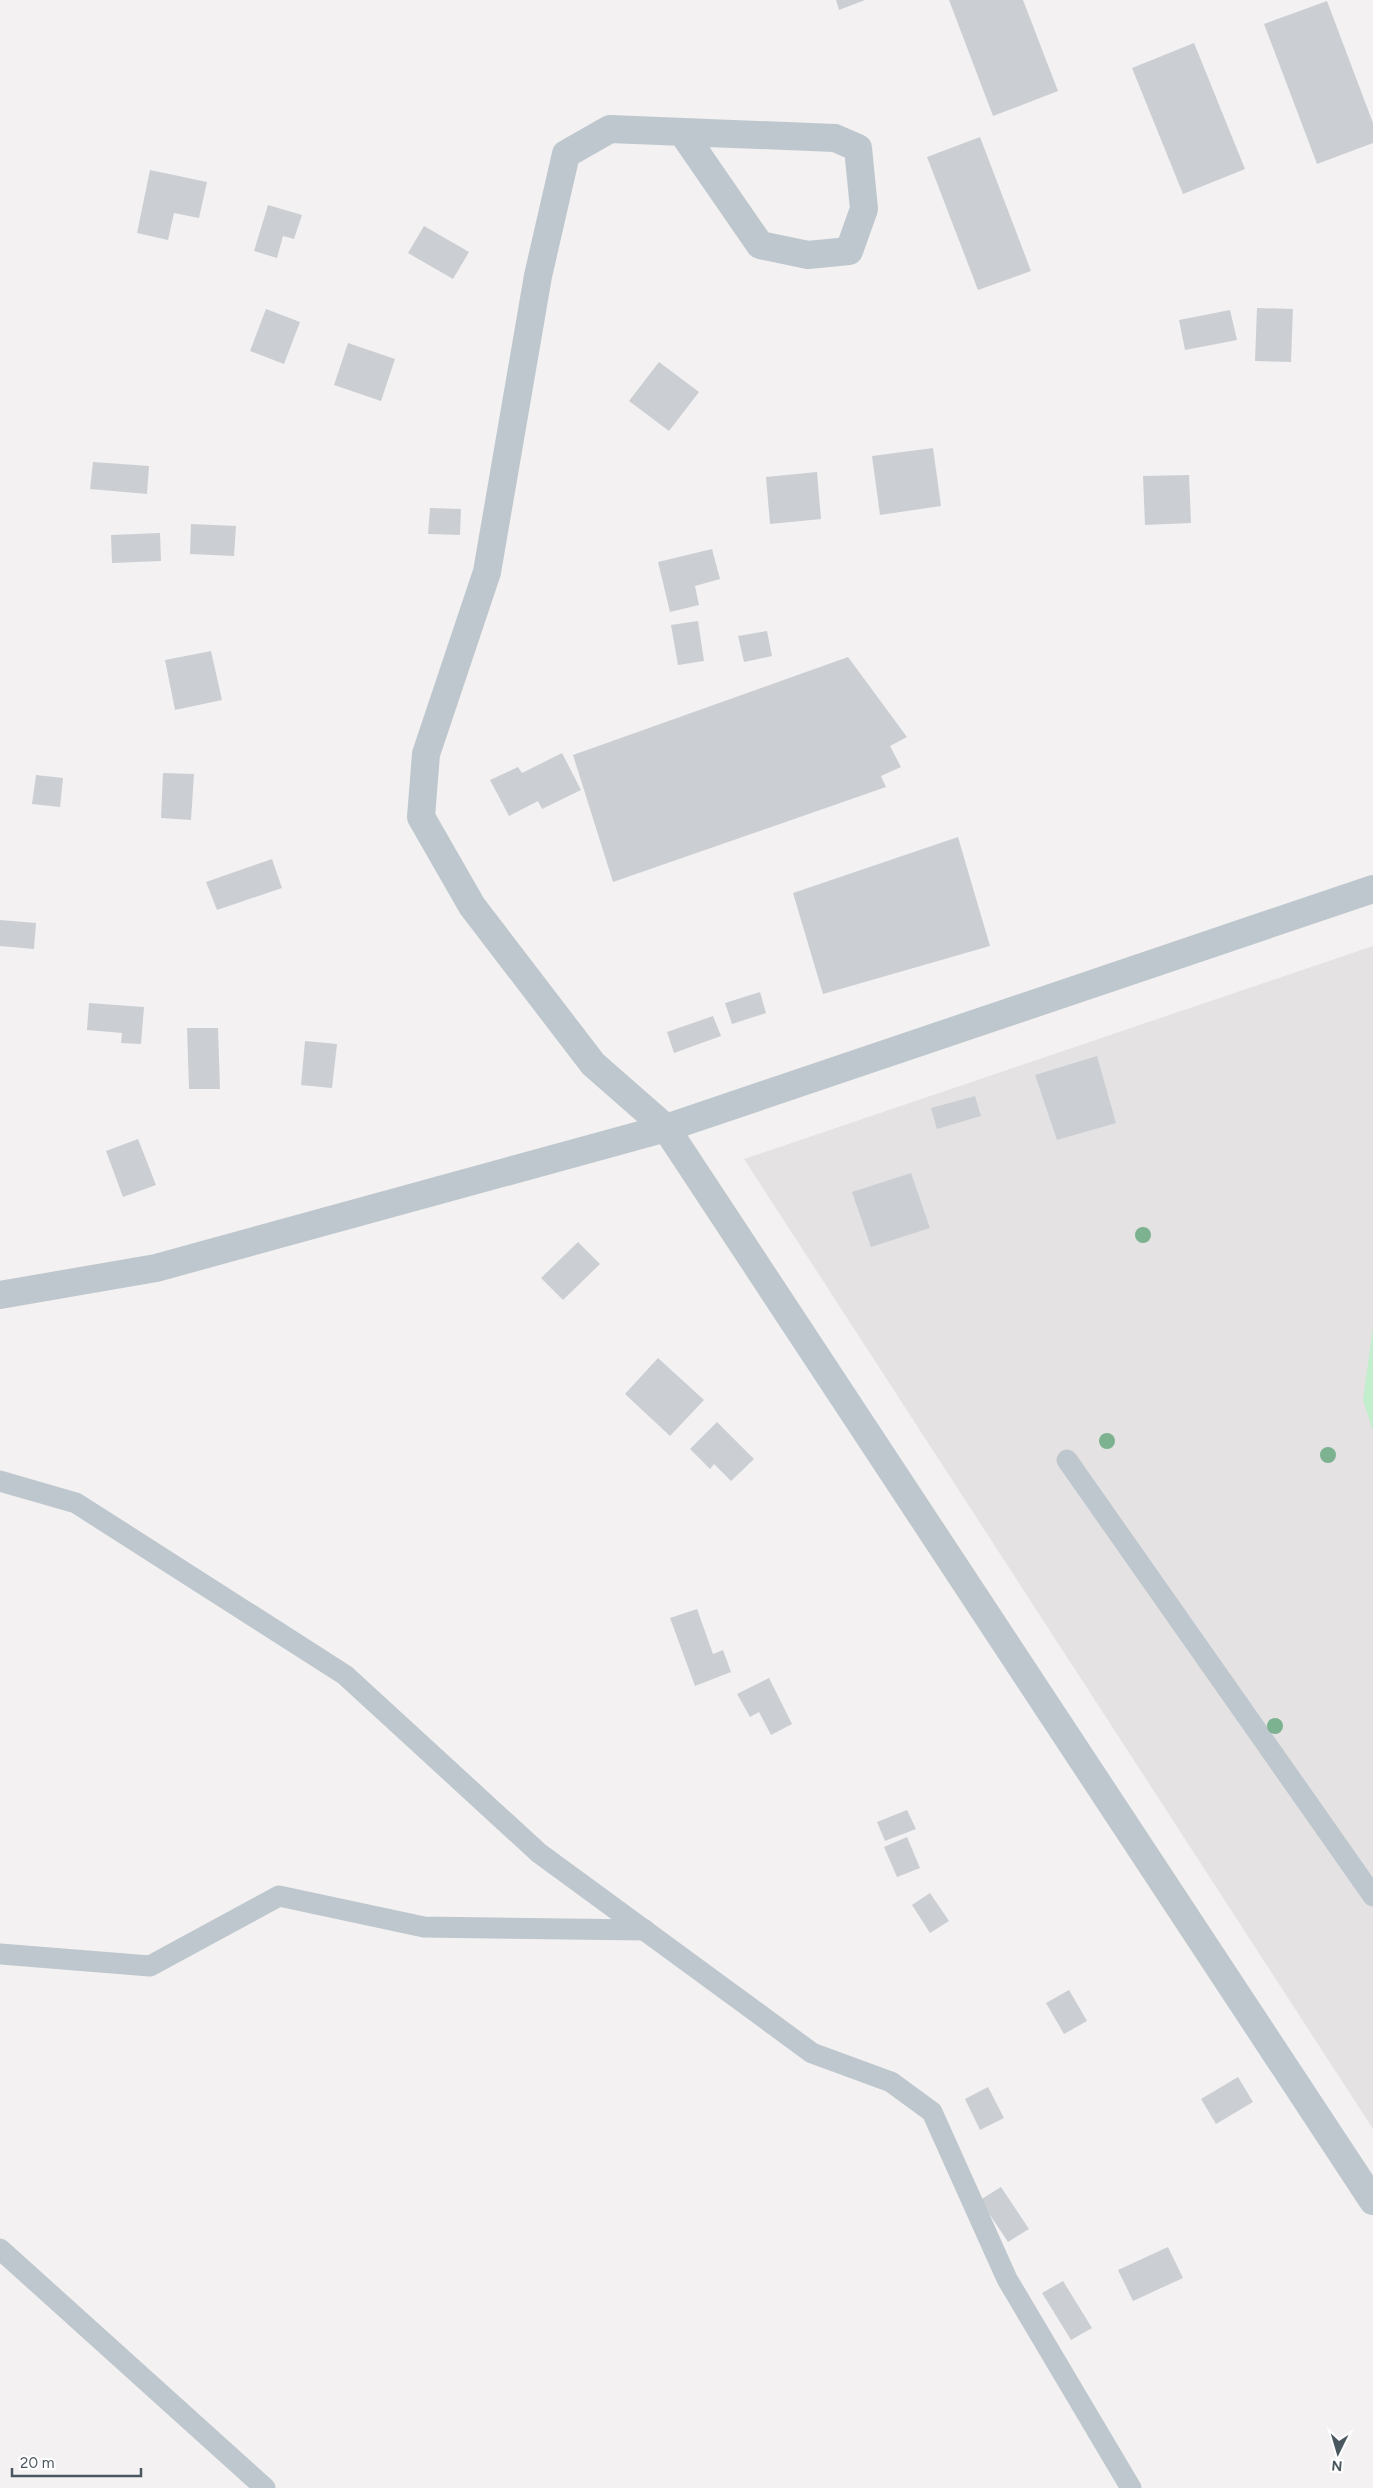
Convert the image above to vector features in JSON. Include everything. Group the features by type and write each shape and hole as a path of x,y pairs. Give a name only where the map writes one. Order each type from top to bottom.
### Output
{"street":[{"path":"682,132 760,245 808,255 849,250 864,209 858,148 835,138 610,129 566,154 538,276 487,572 426,754 421,817 472,906 592,1064 666,1128 1373,2201"},
{"path":"0,1296 156,1268 666,1128 1373,889"}],"lane":[{"path":"1067,1460 1373,1896"},
{"path":"0,1481 76,1503 346,1675 539,1853 812,2052 891,2082 932,2112 1007,2279 1131,2488"},
{"path":"0,1954 150,1966 279,1896 424,1927 645,1930"},
{"path":"0,2249 265,2488"}],"shaded area":[{"path":"1373,946 1373,2129 744,1159"}],"green space":[{"path":"1373,1327 1373,1431 1363,1400"}],"building":[{"path":"836,0 865,0 839,10"},
{"path":"949,0 1023,0 1058,91 993,116"},
{"path":"1327,1 1373,123 1373,143 1317,164 1264,24"},
{"path":"1194,43 1245,169 1183,194 1132,68"},
{"path":"980,137 1031,271 978,290 927,157"},
{"path":"150,170 207,182 199,218 174,213 168,240 137,233"},
{"path":"268,205 302,215 294,239 283,236 277,258 254,251"},
{"path":"424,226 469,252 453,279 408,253"},
{"path":"1257,308 1293,309 1291,362 1255,361"},
{"path":"266,309 300,322 284,364 250,351"},
{"path":"1230,310 1237,340 1185,350 1179,320"},
{"path":"348,343 395,359 381,401 334,385"},
{"path":"659,362 699,392 669,431 629,401"},
{"path":"933,448 941,506 880,515 872,456"},
{"path":"93,462 149,466 147,494 90,489"},
{"path":"817,472 821,519 770,524 766,477"},
{"path":"1189,475 1191,523 1145,525 1143,476"},
{"path":"430,508 461,509 460,535 428,534"},
{"path":"191,524 236,526 234,556 190,554"},
{"path":"160,533 161,561 112,563 111,535"},
{"path":"712,549 720,579 695,586 699,605 670,612 658,562"},
{"path":"698,621 704,661 678,665 671,625"},
{"path":"767,631 772,656 744,662 738,636"},
{"path":"211,651 222,700 175,710 165,660"},
{"path":"848,657 907,737 890,746 901,767 881,776 886,787 613,882 573,755"},
{"path":"562,753 581,790 542,809 538,801 509,816 490,780 518,767 522,773"},
{"path":"163,773 194,774 191,820 161,818"},
{"path":"36,775 63,778 60,807 32,804"},
{"path":"958,837 990,946 823,994 793,893"},
{"path":"272,859 282,888 217,910 206,882"},
{"path":"0,920 36,923 34,949 0,946"},
{"path":"760,992 766,1013 732,1024 725,1003"},
{"path":"89,1003 144,1007 141,1044 121,1043 122,1033 87,1030"},
{"path":"713,1016 721,1036 674,1053 667,1032"},
{"path":"187,1028 218,1028 220,1089 189,1089"},
{"path":"305,1041 337,1044 332,1088 301,1085"},
{"path":"1097,1056 1116,1123 1057,1140 1035,1075"},
{"path":"975,1096 981,1116 937,1129 931,1108"},
{"path":"138,1139 156,1185 123,1197 106,1151"},
{"path":"911,1173 930,1228 871,1247 852,1192"},
{"path":"578,1242 600,1264 563,1300 541,1278"},
{"path":"658,1358 704,1400 670,1436 625,1394"},
{"path":"717,1422 754,1459 731,1481 714,1464 710,1469 690,1449"},
{"path":"697,1609 713,1654 723,1650 731,1672 695,1686 670,1618"},
{"path":"769,1678 792,1724 771,1735 759,1712 750,1717 737,1694"},
{"path":"907,1810 916,1829 885,1841 877,1822"},
{"path":"907,1837 920,1868 897,1877 884,1847"},
{"path":"930,1893 949,1921 930,1933 912,1905"},
{"path":"1069,1990 1087,2021 1064,2034 1046,2003"},
{"path":"1238,2077 1253,2102 1216,2124 1201,2099"},
{"path":"988,2087 1004,2118 980,2130 965,2099"},
{"path":"1001,2187 1029,2229 1008,2242 980,2200"},
{"path":"1168,2247 1183,2278 1133,2301 1118,2270"},
{"path":"1063,2281 1092,2328 1071,2340 1042,2293"}]}
